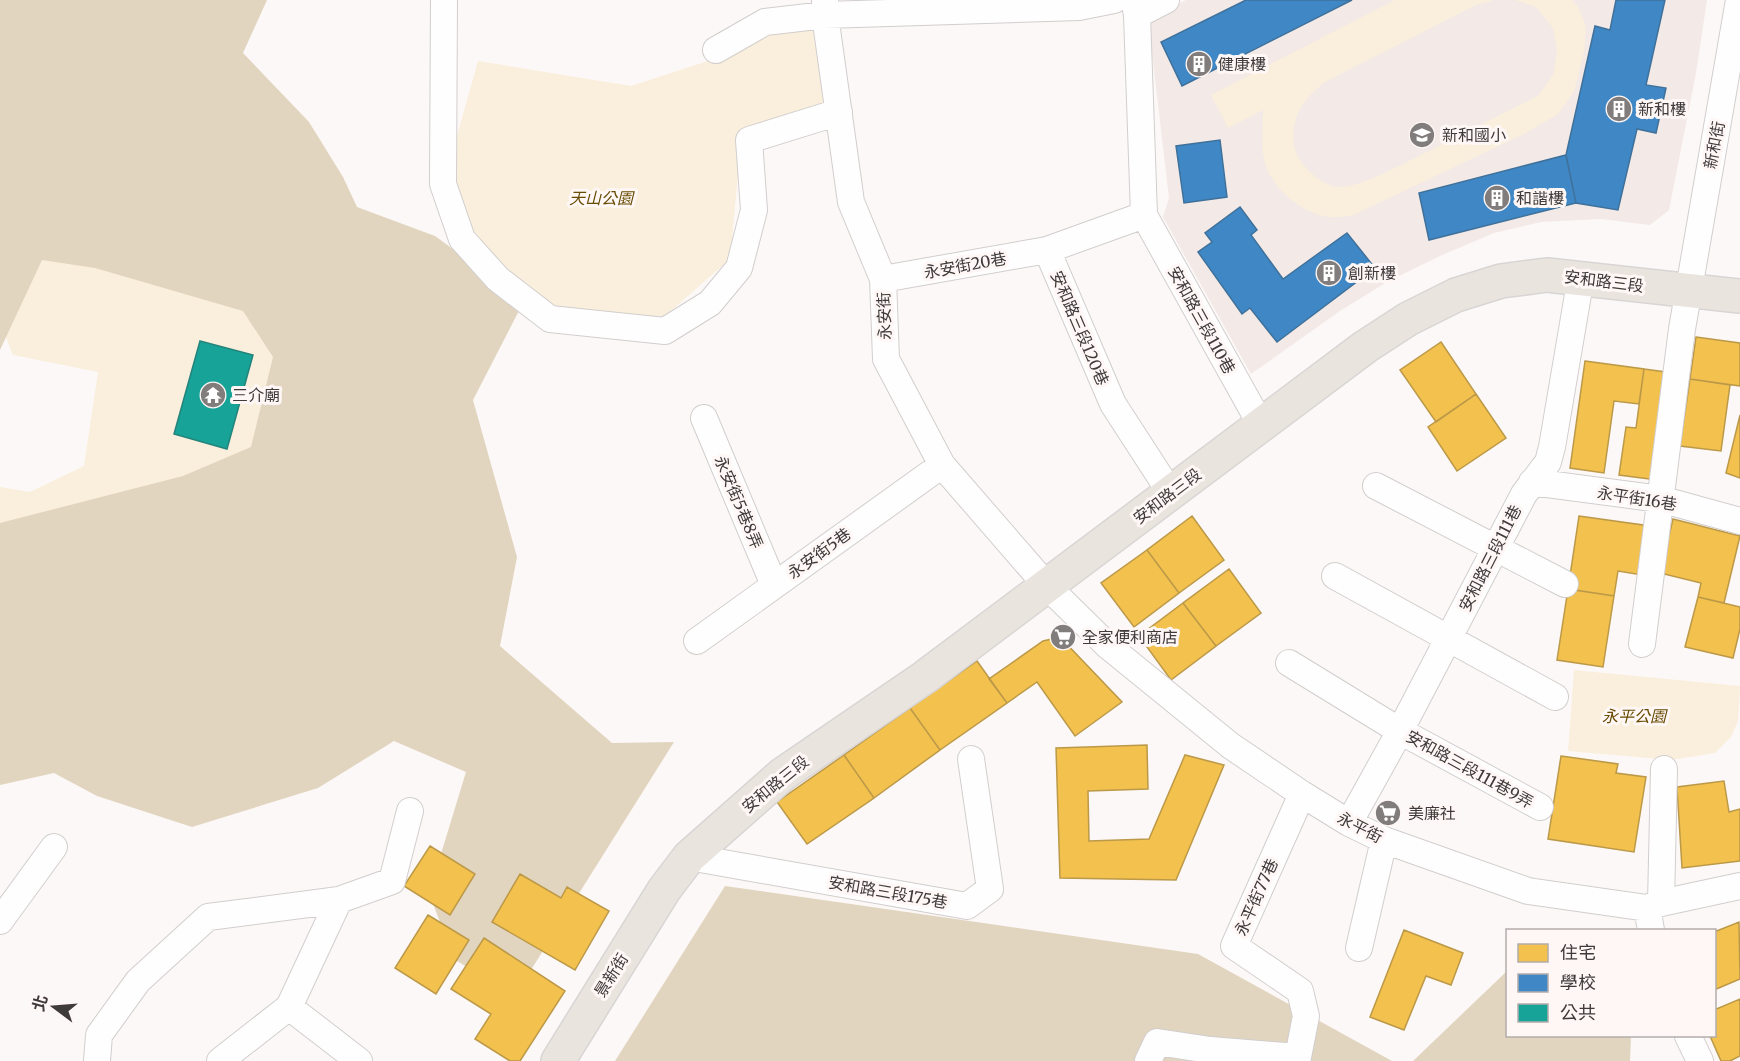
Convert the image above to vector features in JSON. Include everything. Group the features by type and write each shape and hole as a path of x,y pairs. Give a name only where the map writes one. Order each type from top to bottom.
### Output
{"main road":[{"name":"安和路三段","path":"664,890 689,857 783,774 925,676 1365,347 1408,319 1456,295 1501,281 1547,274 1740,296"},
{"name":"景新街","path":"558,1061 664,890"}],"street":[{"path":"444,0 443,184 462,239 498,279 550,319 665,331 710,303 739,268 754,210 749,140 839,112"},
{"path":"716,50 765,22 825,7 1079,7 1114,0"},
{"path":"1144,215 1135,8 1166,0"},
{"name":"新和街","path":"1642,644 1689,291 1739,0"},
{"name":"永安街","path":"825,7 851,202 883,279 886,359 942,465 1047,586"},
{"name":"安和路三段120巷","path":"1144,215 1047,250 1113,404 1170,492"},
{"name":"安和路三段110巷","path":"1144,215 1261,425"},
{"name":"永安街20巷","path":"883,279 1047,250"},
{"name":"安和路三段111巷","path":"1349,823 1524,494 1548,462 1581,277"},
{"name":"永安街5巷8弄","path":"704,418 774,585"},
{"name":"永安街5巷","path":"697,641 942,465"},
{"name":"永平街16巷","path":"1532,482 1660,499 1740,521"},
{"path":"1376,486 1565,584"},
{"path":"1335,576 1556,697"},
{"name":"永平街","path":"1047,586 1108,646 1231,746 1349,823 1384,840 1528,891 1653,914 1740,886"},
{"name":"安和路三段111巷9弄","path":"1289,663 1400,730 1540,807"},
{"name":"安和路三段175巷","path":"689,857 967,906 990,889 971,759"},
{"path":"1653,914 1664,769"},
{"name":"永平街77巷","path":"1148,1061 1157,1042 1210,1050 1298,1057 1306,1016 1300,992 1234,946 1302,794"},
{"path":"97,1061 99,1035 138,981 208,917 339,900 392,881 410,811"},
{"path":"1359,948 1384,840"},
{"path":"0,921 8,894 54,847"},
{"path":"220,1061 290,1007 339,900"},
{"path":"290,1007 359,1061"},
{"path":"1689,1037 1700,1061"}],"shaded area":[{"path":"0,0 267,0 243,53 309,122 343,177 357,207 435,236 524,301 473,400 517,557 500,646 612,743 674,742 514,997 454,959 429,893 466,772 394,741 318,788 192,827 97,796 54,773 0,785 0,523 183,476 251,447 273,357 243,311 95,268 42,260 0,350"},
{"name":"新和國小","path":"1186,0 1707,0 1696,73 1669,210 1650,225 1601,219 1541,222 1494,233 1387,282 1340,311 1251,374 1163,217 1169,198 1148,19"},
{"path":"725,886 1198,954 1392,1061 615,1061"},
{"path":"1506,972 1506,1037 1631,1037 1630,1061 1413,1061"}],"green space":[{"path":"1395,0 1494,0 1476,5 1325,82 1305,101 1295,124 1295,151 1309,172 1323,182 1337,187 1371,179 1538,96 1553,75 1557,51 1553,28 1536,7 1516,0 1572,0 1578,7 1586,26 1584,51 1574,92 1558,114 1524,134 1351,216 1318,215 1290,199 1275,184 1270,175 1263,153 1263,110 1228,128 1211,95"},
{"name":"天山公園","path":"820,27 829,107 742,133 730,259 664,317 550,309 470,235 453,184 455,143 478,61 631,86 717,58 752,31"},
{"path":"211,62 302,181 440,260 0,763 0,487 30,492 84,466 98,372 13,355 0,321 5,273"},
{"name":"永平公園","path":"1574,670 1740,686 1738,721 1731,737 1715,753 1671,760 1568,751"}],"building: 住宅":[{"path":"1696,337 1740,343 1740,386 1690,379"},
{"path":"1441,342 1476,394 1436,422 1400,370"},
{"path":"1585,361 1644,369 1639,404 1614,401 1604,473 1570,468"},
{"path":"1644,369 1673,373 1657,480 1619,475 1626,427 1636,428"},
{"path":"1690,379 1730,385 1721,451 1680,446"},
{"path":"1476,394 1506,438 1457,471 1428,427"},
{"path":"1740,415 1740,478 1726,473"},
{"path":"1192,516 1224,560 1179,593 1147,550"},
{"path":"1579,516 1650,526 1642,575 1618,571 1614,596 1568,589"},
{"path":"1673,519 1740,536 1724,603 1698,597 1701,583 1660,573"},
{"path":"1147,550 1179,593 1134,627 1101,583"},
{"path":"1229,569 1261,613 1216,646 1183,603"},
{"path":"1568,589 1614,596 1603,667 1557,660"},
{"path":"1698,597 1740,607 1740,629 1733,658 1685,647"},
{"path":"1183,603 1216,646 1171,680 1139,636"},
{"path":"1060,637 1122,702 1075,736 1037,682 1007,703 989,679 1043,641"},
{"path":"977,661 1007,703 940,750 910,708"},
{"path":"910,708 940,750 874,798 844,755"},
{"path":"1147,745 1148,789 1088,791 1089,841 1149,839 1185,755 1224,765 1176,880 1060,878 1056,748"},
{"path":"844,755 874,798 807,844 777,802"},
{"path":"1561,756 1618,764 1616,773 1646,777 1634,852 1548,839"},
{"path":"1724,781 1729,812 1740,809 1740,861 1682,868 1677,787"},
{"path":"430,846 475,874 450,915 404,886"},
{"path":"520,874 561,898 567,887 609,911 575,970 492,922"},
{"path":"428,915 469,940 436,994 395,968"},
{"path":"1739,922 1740,979 1716,989 1716,931"},
{"path":"1404,930 1463,953 1451,985 1426,976 1404,1030 1370,1017"},
{"path":"484,938 565,991 520,1061 510,1061 475,1039 491,1014 451,989"},
{"path":"1740,999 1740,1056 1730,1061 1721,1061 1710,1037 1716,1037 1716,1009"}],"building: 學校":[{"name":"健康樓","path":"1246,0 1352,0 1182,86 1161,42"},
{"name":"新和樓","path":"1616,0 1665,0 1646,85 1666,88 1656,133 1637,129 1618,210 1576,203 1566,155 1595,26 1610,30"},
{"path":"1220,140 1227,197 1184,203 1176,146"},
{"name":"和諧樓","path":"1566,155 1576,203 1429,240 1419,193"},
{"name":"創新樓","path":"1240,207 1257,230 1251,235 1283,279 1347,233 1375,268 1277,342 1250,308 1242,314 1198,252 1212,242 1205,233"}],"building: 公共":[{"name":"三介廟","path":"200,341 253,355 227,449 174,434"}],"place":[{"name":"健康樓","path":"1199,64"},
{"name":"新和樓","path":"1619,109"},
{"name":"新和國小","path":"1422,135"},
{"name":"和諧樓","path":"1497,198"},
{"name":"創新樓","path":"1329,273"},
{"name":"三介廟","path":"213,395"},
{"name":"全家便利商店","path":"1063,637"},
{"name":"美廉社","path":"1388,813"}]}
